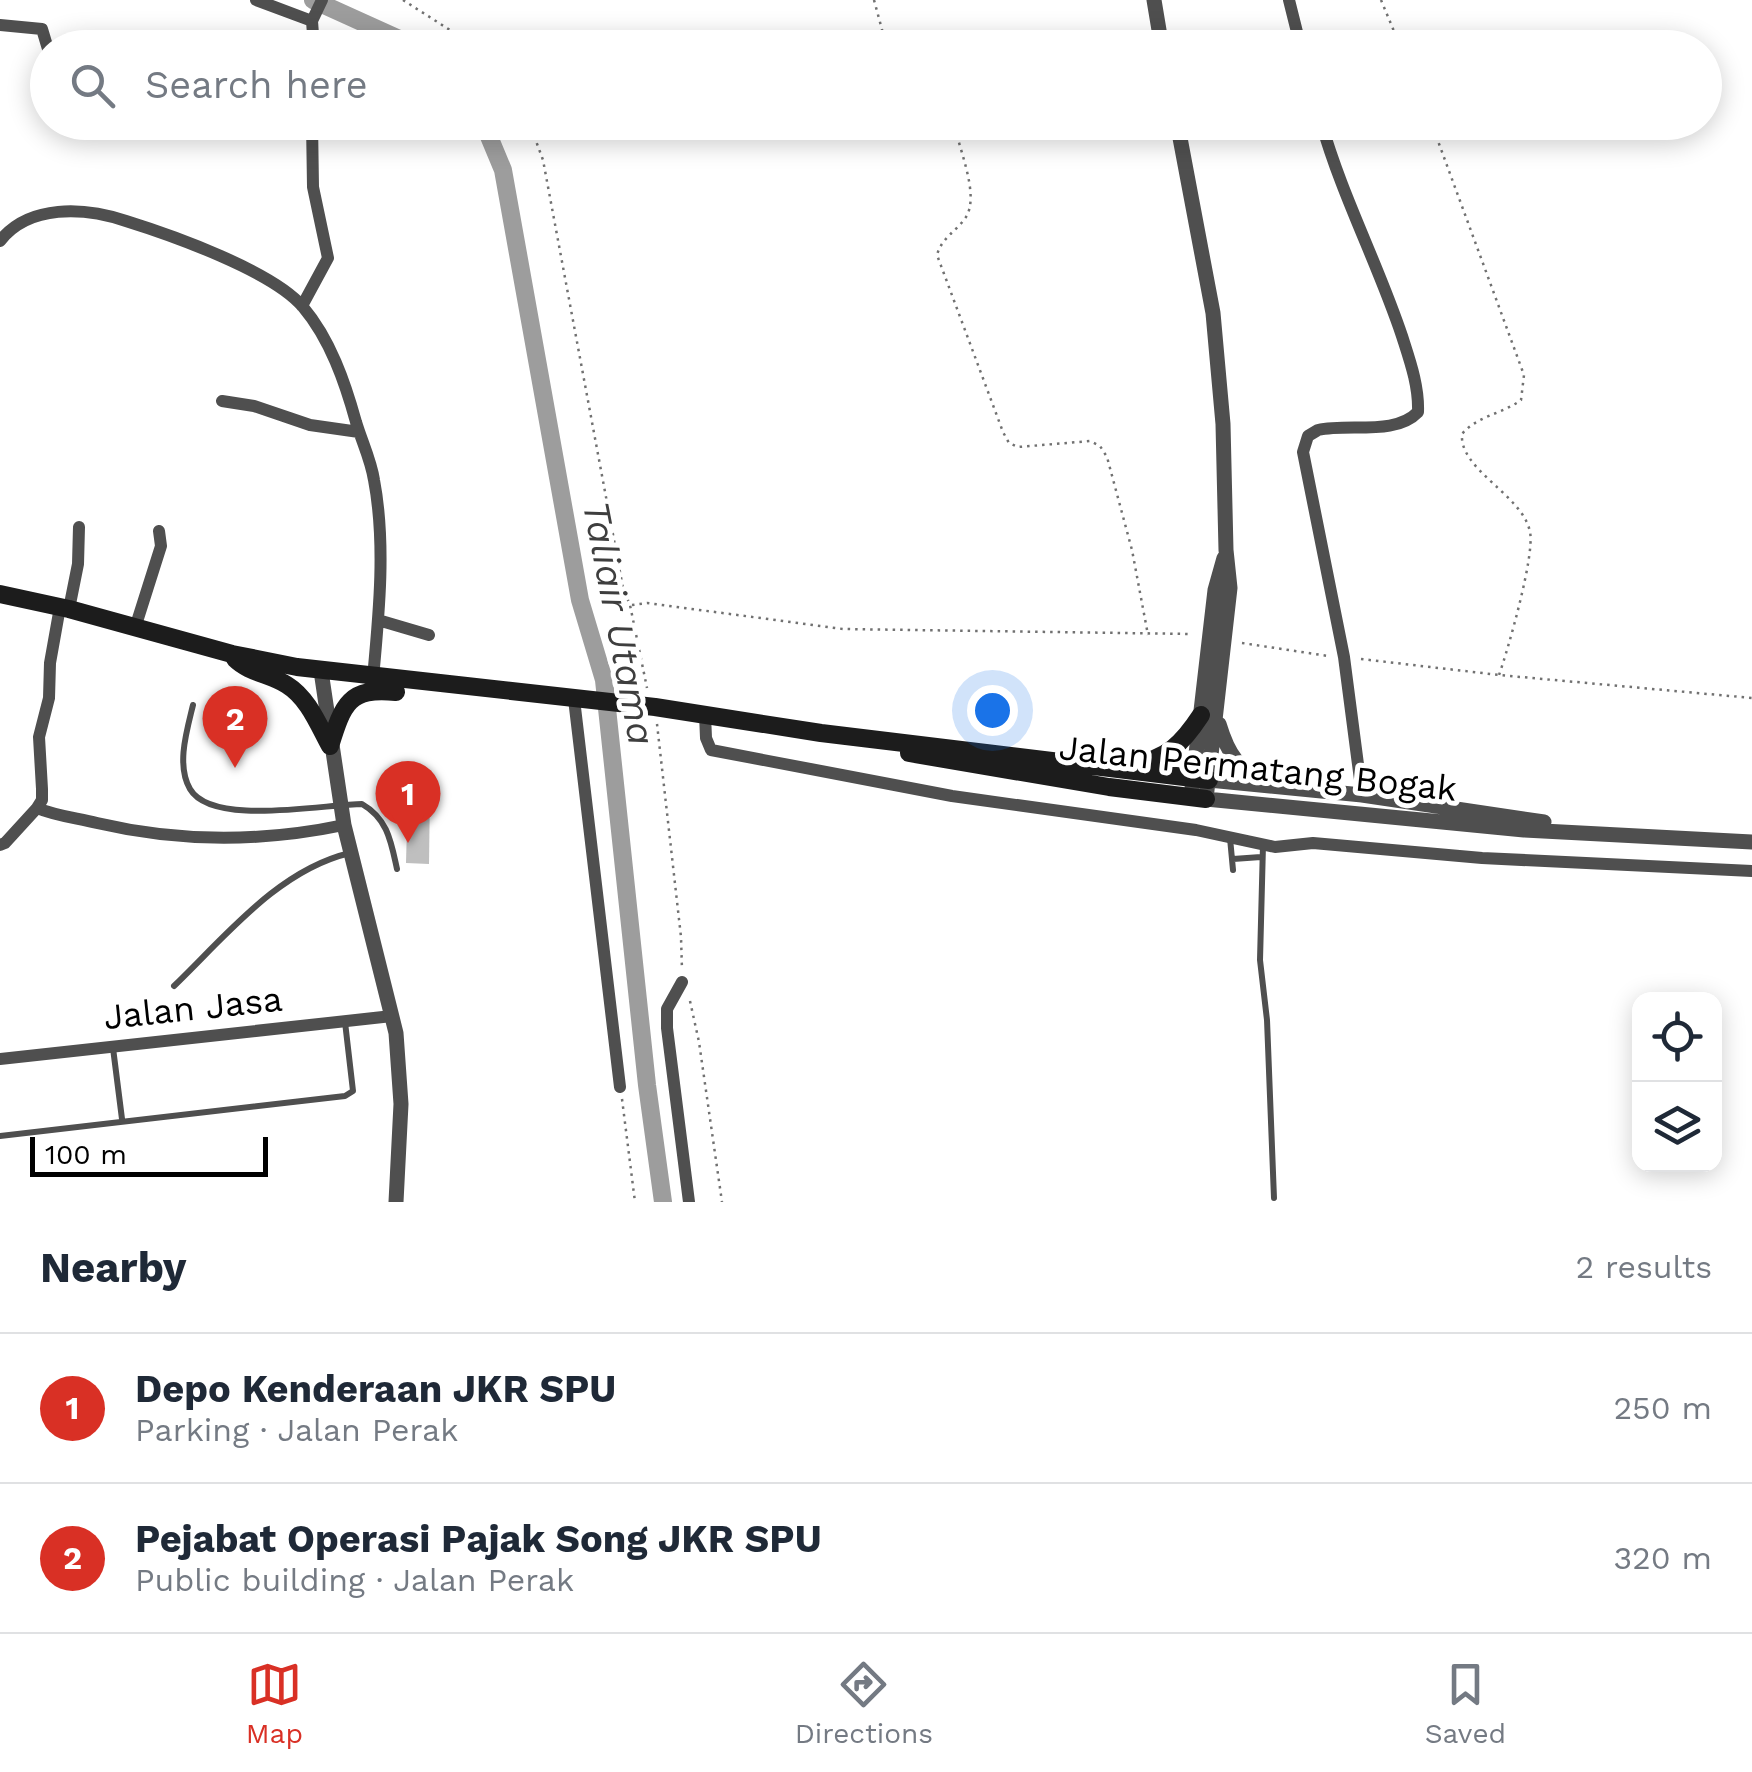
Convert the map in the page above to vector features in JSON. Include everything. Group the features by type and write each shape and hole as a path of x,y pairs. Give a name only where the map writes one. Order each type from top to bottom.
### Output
{"main road":[{"path":"0,594 232,654 242,667 286,684 297,693 330,746"},
{"name":"Jalan Permatang Bogak","path":"232,654 374,678 655,707 820,733 1112,768 1200,789"},
{"path":"330,746 340,714 361,692 380,690 489,701 518,701 537,695"},
{"path":"1112,768 1166,756 1209,715"},
{"name":"Jalan Permatang Bogak","path":"820,733 940,760 1200,789"}],"street":[{"path":"256,0 314,18"},
{"path":"314,30 314,18 322,0"},
{"path":"1154,0 1159,30"},
{"path":"1289,0 1296,30"},
{"path":"0,25 42,30"},
{"path":"302,306 328,258 313,187 312,140"},
{"path":"1179,140 1217,349 1230,588 1218,639 1200,789"},
{"path":"1327,140 1394,312 1418,396 1418,412 1410,420 1313,432 1303,452 1344,658 1362,795"},
{"path":"0,241 21,220 38,215 108,215 230,262 283,290 302,306 344,378 375,484 379,551 374,678"},
{"path":"222,401 254,406 310,425 359,432"},
{"path":"0,845 42,800 40,736 50,698 50,663 78,564 79,527"},
{"path":"135,628 161,546 159,532"},
{"path":"378,620 429,635"},
{"path":"321,671 344,825 392,1016 401,1074 396,1202"},
{"path":"580,700 620,1087"},
{"path":"705,714 711,750 952,796 1230,837 1262,850 1313,843 1500,859 1752,872"},
{"path":"1209,715 1240,768 1298,789"},
{"name":"Jalan Permatang Bogak","path":"1200,789 1298,789 1362,795 1632,836"},
{"name":"Jalan Permatang Bogak","path":"1200,789 1524,830 1752,842"},
{"path":"36,808 155,836 251,836 344,825"},
{"path":"682,982 667,1009 689,1202"},
{"name":"Jalan Jasa","path":"0,1059 392,1016"}],"lane":[{"path":"192,706 183,749 190,789 198,797 222,808 245,810 362,804 378,813 397,870"},
{"path":"1230,837 1233,870"},
{"path":"1232,859 1262,850 1260,960 1267,1020 1274,1198"},
{"path":"174,986 287,882 327,858 351,853"},
{"path":"0,1136 345,1096 352,1091 345,1022"},
{"path":"112,1046 122,1119"}],"path":[{"path":"404,0 449,30"},
{"path":"874,0 882,30"},
{"path":"1381,0 1393,30"},
{"path":"535,140 624,588 644,681 655,707 679,919 682,982 700,1042 722,1202"},
{"path":"958,140 971,201 967,216 940,244 938,255 1003,432 1009,443 1018,447 1090,442 1100,446 1107,457 1132,550 1148,634"},
{"path":"1438,140 1524,375 1521,400 1470,425 1462,434 1461,444 1530,528 1520,598 1498,675"},
{"path":"630,605 647,603 843,629 1148,634 1218,639 1344,658 1752,698"},
{"path":"620,1087 635,1202"}],"building":[{"path":"408,788 430,789 429,864 406,863"}],"waterway":[{"name":"Taliair Utama","path":"313,0 379,30"},
{"name":"Taliair Utama","path":"490,140 503,170 580,600 604,680 663,1202"}],"place":[{"name":"Pejabat Operasi Pajak Song JKR SPU","path":"235,768"},
{"name":"Depo Kenderaan JKR SPU","path":"408,843"}]}
